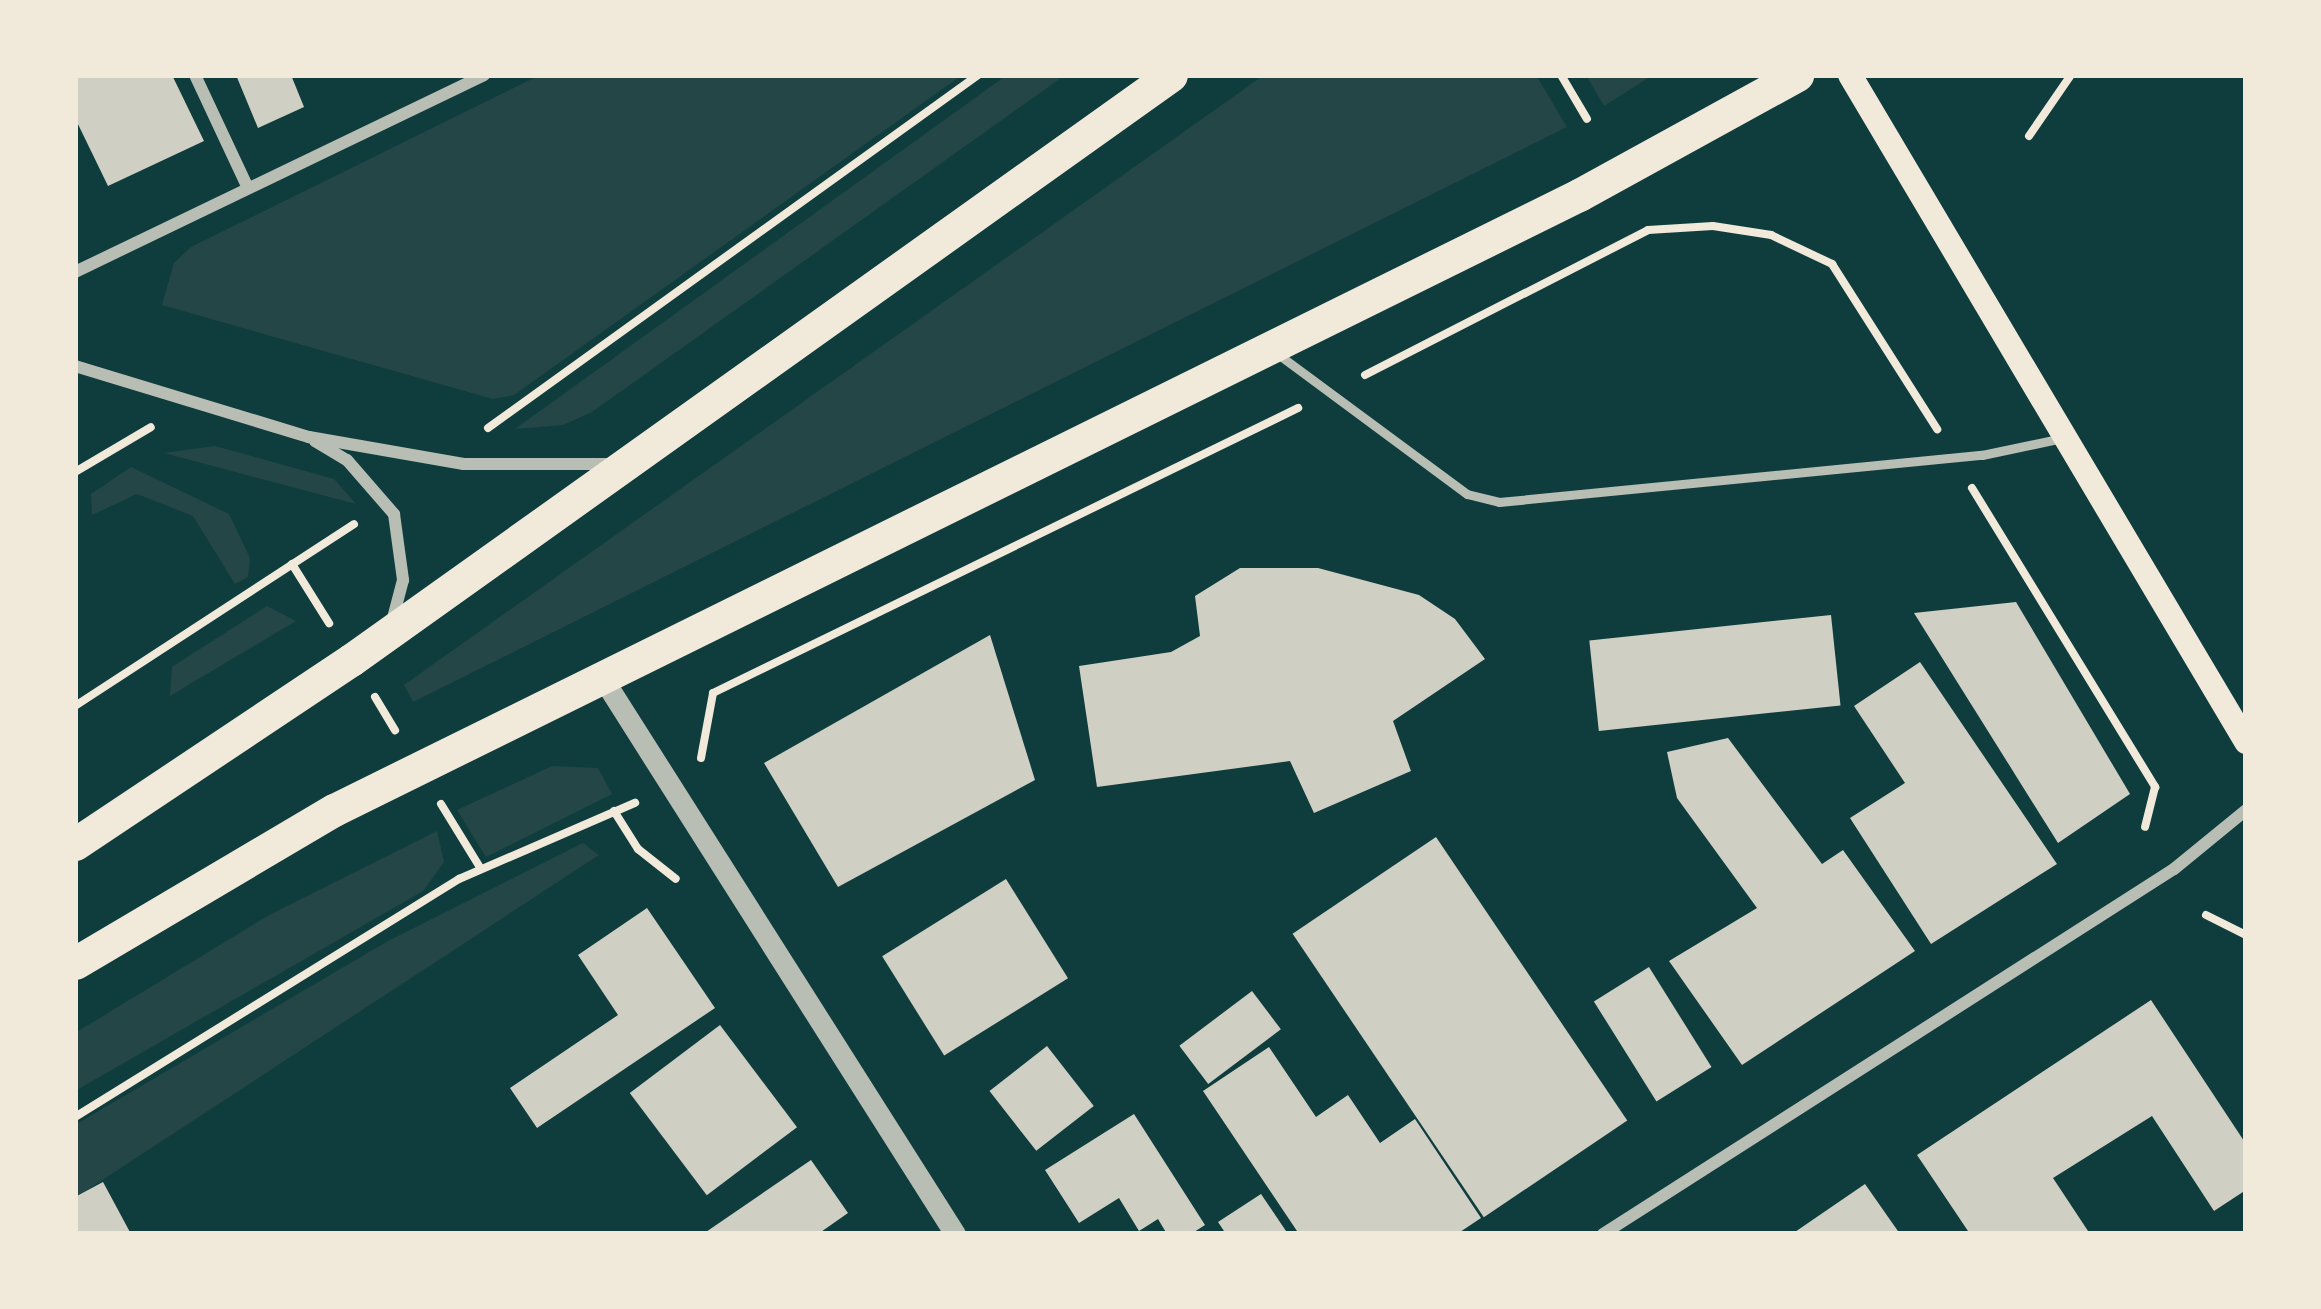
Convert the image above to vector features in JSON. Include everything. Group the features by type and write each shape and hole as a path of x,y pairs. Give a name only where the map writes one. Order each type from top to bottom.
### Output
{"highway":[{"path":"75,844 390,632 1171,75"},
{"path":"75,963 334,810 600,674 1270,350 1797,75"}],"main road":[{"path":"1850,75 2246,742"}],"street":[{"path":"195,75 246,184"},
{"path":"75,272 246,184 484,75"},
{"path":"75,366 309,437 464,464 622,463"},
{"path":"309,437 347,460 394,514 403,580 390,632"},
{"path":"600,674 955,1234"},
{"path":"1603,1234 2174,869 2246,810"}],"lane":[{"path":"1270,350 1335,390 1441,476 1499,502 1952,455 2063,438"}],"path":[{"path":"477,436 978,75"},
{"path":"1561,75 1587,119"},
{"path":"2030,136 2071,75"},
{"path":"701,760 713,693 1335,390 1648,230 1713,226 1771,235 1832,264 2155,787 2145,827"},
{"path":"75,472 193,402"},
{"path":"75,706 366,517"},
{"path":"292,565 324,615"},
{"path":"374,697 393,726"},
{"path":"445,810 482,869"},
{"path":"75,1118 482,869 614,811 638,849 687,896"},
{"path":"2206,915 2246,934"}],"shaded area":[{"path":"540,75 962,75 514,395 493,399 162,305 174,263 191,247"},
{"path":"1007,75 1065,75 592,412 563,425 515,429"},
{"path":"1264,75 1536,75 1567,127 413,702 404,685"},
{"path":"1586,75 1653,75 1604,106"},
{"path":"215,446 334,479 356,504 164,453"},
{"path":"131,467 229,514 250,558 248,577 235,584 193,516 137,494 92,515 91,494"},
{"path":"267,606 296,621 170,696 172,667"},
{"path":"552,766 598,768 612,794 486,857 457,810"},
{"path":"437,831 444,862 423,891 75,1091 75,1033 271,914"},
{"path":"583,843 599,855 75,1198 75,1125 388,941"}],"building":[{"path":"75,75 172,75 204,141 108,186 75,118"},
{"path":"236,75 291,75 304,107 258,128"},
{"path":"1240,568 1318,568 1419,595 1455,619 1485,659 1393,721 1411,771 1314,813 1290,761 1097,787 1079,666 1171,652 1200,636 1195,596"},
{"path":"2016,602 2130,794 2058,843 1914,613"},
{"path":"1831,615 1841,706 1599,731 1589,640"},
{"path":"990,635 1035,780 838,887 764,763"},
{"path":"1920,662 2057,864 1931,944 1850,818 1905,783 1854,706"},
{"path":"1728,738 1822,864 1843,850 1915,951 1742,1065 1669,961 1757,908 1677,798 1667,752"},
{"path":"1436,837 1627,1121 1484,1217 1293,934"},
{"path":"1006,879 1068,978 944,1056 882,956"},
{"path":"647,908 715,1008 537,1128 510,1088 618,1015 578,955"},
{"path":"1649,967 1712,1067 1656,1102 1594,1001"},
{"path":"1252,991 1281,1029 1208,1084 1179,1046"},
{"path":"2151,1000 2246,1144 2246,1190 2214,1211 2152,1116 2053,1178 2090,1234 1970,1234 1917,1155"},
{"path":"720,1025 797,1127 707,1195 630,1093"},
{"path":"1047,1046 1094,1106 1036,1151 989,1091"},
{"path":"1269,1047 1316,1117 1348,1095 1380,1143 1415,1119 1481,1218 1457,1234 1299,1234 1203,1091"},
{"path":"1134,1114 1205,1225 1191,1234 1167,1234 1158,1219 1139,1231 1119,1198 1079,1223 1045,1170"},
{"path":"811,1160 848,1213 818,1234 703,1234"},
{"path":"103,1182 131,1234 75,1234 75,1197"},
{"path":"1865,1184 1900,1234 1792,1234"},
{"path":"1261,1194 1288,1234 1226,1234 1218,1222"}]}
